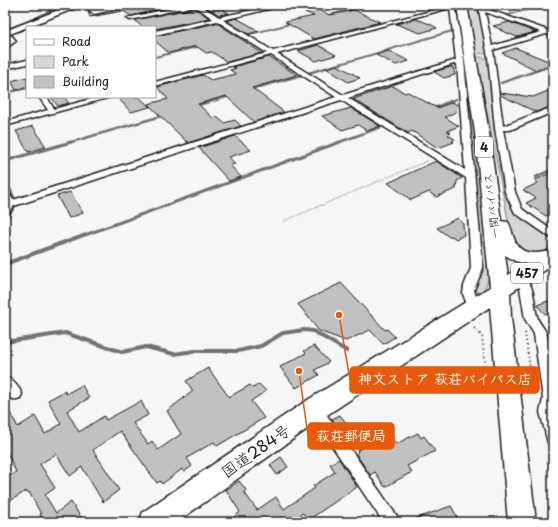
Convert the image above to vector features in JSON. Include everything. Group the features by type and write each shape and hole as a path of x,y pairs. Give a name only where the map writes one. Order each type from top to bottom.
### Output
{"highway":[{"name":"一関バイパス","path":"455,5 482,132 509,284 510,319 535,522"},
{"path":"482,132 489,154 504,241 518,256 533,259 550,257"},
{"name":"457","path":"509,284 550,257"},
{"name":"一関バイパス","path":"509,284 500,318 522,522"},
{"name":"国道284号","path":"152,522 315,409 473,317 509,284"}],"street":[{"path":"5,35 59,11 79,5"},
{"path":"86,5 94,12 123,7"},
{"path":"130,18 195,5 470,177"},
{"path":"156,33 283,5"},
{"path":"156,84 455,5 461,57 476,268 475,275 467,288 467,294 473,317"},
{"path":"553,34 482,7 499,128 510,192 514,203 524,217 553,236"},
{"path":"488,54 553,30"},
{"path":"5,35 13,40 5,47"},
{"path":"5,193 7,208 453,62 461,57"},
{"path":"5,67 24,62"},
{"path":"44,98 52,111"},
{"path":"5,124 103,98"},
{"path":"499,128 507,128 553,109"},
{"path":"509,284 526,286 532,318 540,333 550,399 547,412 553,438"},
{"path":"5,382 15,394"},
{"path":"315,409 393,522"}],"path":[{"path":"292,5 306,13"},
{"path":"284,221 436,157"},
{"path":"473,317 482,336 488,388"},
{"path":"525,333 533,394"}],"green space":[{"path":"468,5 479,5 488,54 475,53"},
{"path":"465,55 476,132 490,275 485,288 481,292 476,292 473,289 481,277 482,271 467,86 462,56"},
{"path":"476,56 488,59 496,128 514,210 520,217 553,241 553,246 537,255 529,254 513,245"}],"building":[{"path":"126,5 179,5 131,16 123,11 90,17 88,11 94,15 126,8"},
{"path":"203,5 215,5 229,13 219,15"},
{"path":"308,6 330,15 354,10 380,22 314,39 285,22 314,16 305,12"},
{"path":"195,8 209,18 156,29 156,26 141,26 135,20"},
{"path":"236,18 259,31 248,34 227,21"},
{"path":"416,19 437,28 420,33 396,24"},
{"path":"509,22 535,32 517,37 493,26"},
{"path":"217,23 262,53 227,62 212,52 206,53 196,46 169,53 156,42 156,36"},
{"path":"318,45 336,55 316,61 298,51"},
{"path":"516,48 553,64 536,70 502,53"},
{"path":"389,51 409,61 396,65 376,55"},
{"path":"269,57 297,75 252,88 284,112 254,122 226,96 198,104 213,118 217,117 224,123 235,120 241,126 188,143 148,104 168,99 157,87 203,75 211,80 236,74 230,70 236,68 233,67"},
{"path":"337,65 360,78 348,82 326,68"},
{"path":"453,67 455,75 444,78 434,72"},
{"path":"26,77 26,87 16,90 11,81"},
{"path":"393,86 405,93 408,92 437,108 453,102 457,105 456,112 445,117 459,126 447,131 451,133 448,135 455,139 452,141 454,142 438,148 412,131 408,133 353,99"},
{"path":"553,89 553,106 536,112 500,95 500,93 533,97"},
{"path":"52,98 65,98 69,103 58,106"},
{"path":"118,98 140,98 150,107 131,112"},
{"path":"351,108 380,126 367,131 358,125 342,130 322,116"},
{"path":"33,126 46,147 28,152 16,131"},
{"path":"235,136 251,150 229,157 235,164 230,165 241,177 229,181 199,148"},
{"path":"436,161 462,178 457,181 456,189 436,197 429,192 411,200 388,183"},
{"path":"553,172 553,212 546,216 526,203 536,198 523,190 538,183 535,180"},
{"path":"70,192 83,213 69,218 57,196"},
{"path":"458,218 463,224 464,235 456,239 452,236 449,237 437,228"},
{"path":"341,283 385,330 387,329 395,337 383,344 370,330 346,341 319,331 298,304"},
{"path":"548,301 553,305 553,311 545,314 537,305"},
{"path":"314,346 329,362 315,370 319,375 296,388 280,367 306,353 304,351"},
{"path":"208,368 229,397 250,385 253,388 259,384 266,391 251,401 264,418 217,446 214,442 187,458 192,466 184,472 182,469 162,484 160,481 157,483 120,431 93,450 119,490 103,502 82,467 70,476 56,454 40,464 55,488 45,495 56,513 71,502 84,522 44,522 29,492 27,493 26,491 5,504 5,478 16,472 5,448 5,404 18,427 35,416 45,434 61,424 48,400 65,391 66,394 82,385 89,398 67,411 79,432 104,416 106,420 141,401 148,415 133,423 148,444 152,441 158,450 181,434 167,411 193,391 186,381"},
{"path":"340,415 350,428 341,433 332,419"},
{"path":"418,433 421,438 424,436 435,451 407,466 412,472 385,487 375,472 370,475 356,454 358,452 357,450 389,434 396,444"},
{"path":"281,457 288,467 277,475 270,465"},
{"path":"339,459 357,487 308,520 303,513 290,522 229,522 240,512 226,490 239,481 246,490 244,492 257,510 276,497 284,509 315,488 313,486 335,472 330,464"},
{"path":"451,506 460,522 409,522 409,521"}],"waterway":[{"path":"5,30 34,19 60,5"},
{"path":"140,5 159,18"},
{"path":"325,16 371,5"},
{"path":"505,16 542,5"},
{"path":"234,38 294,23"},
{"path":"340,64 452,31"},
{"path":"156,57 201,46"},
{"path":"249,90 343,63"},
{"path":"501,83 553,65"},
{"path":"5,93 26,88"},
{"path":"195,106 230,96"},
{"path":"431,109 456,99"},
{"path":"68,143 165,115"},
{"path":"337,143 395,122"},
{"path":"5,161 71,142"},
{"path":"63,243 340,142"},
{"path":"536,177 553,169"},
{"path":"5,179 14,198"},
{"path":"5,221 14,207"},
{"path":"5,264 65,242"},
{"path":"5,342 65,333 122,352 146,347 174,354 194,351 238,351 261,346 283,333 304,330 313,331 347,351"}],"tunnel":[{"path":"464,54 483,56"}],"place":[{"name":"神文ストア 萩荘バイパス店","path":"339,315"},
{"name":"萩荘郵便局","path":"299,371"}]}
